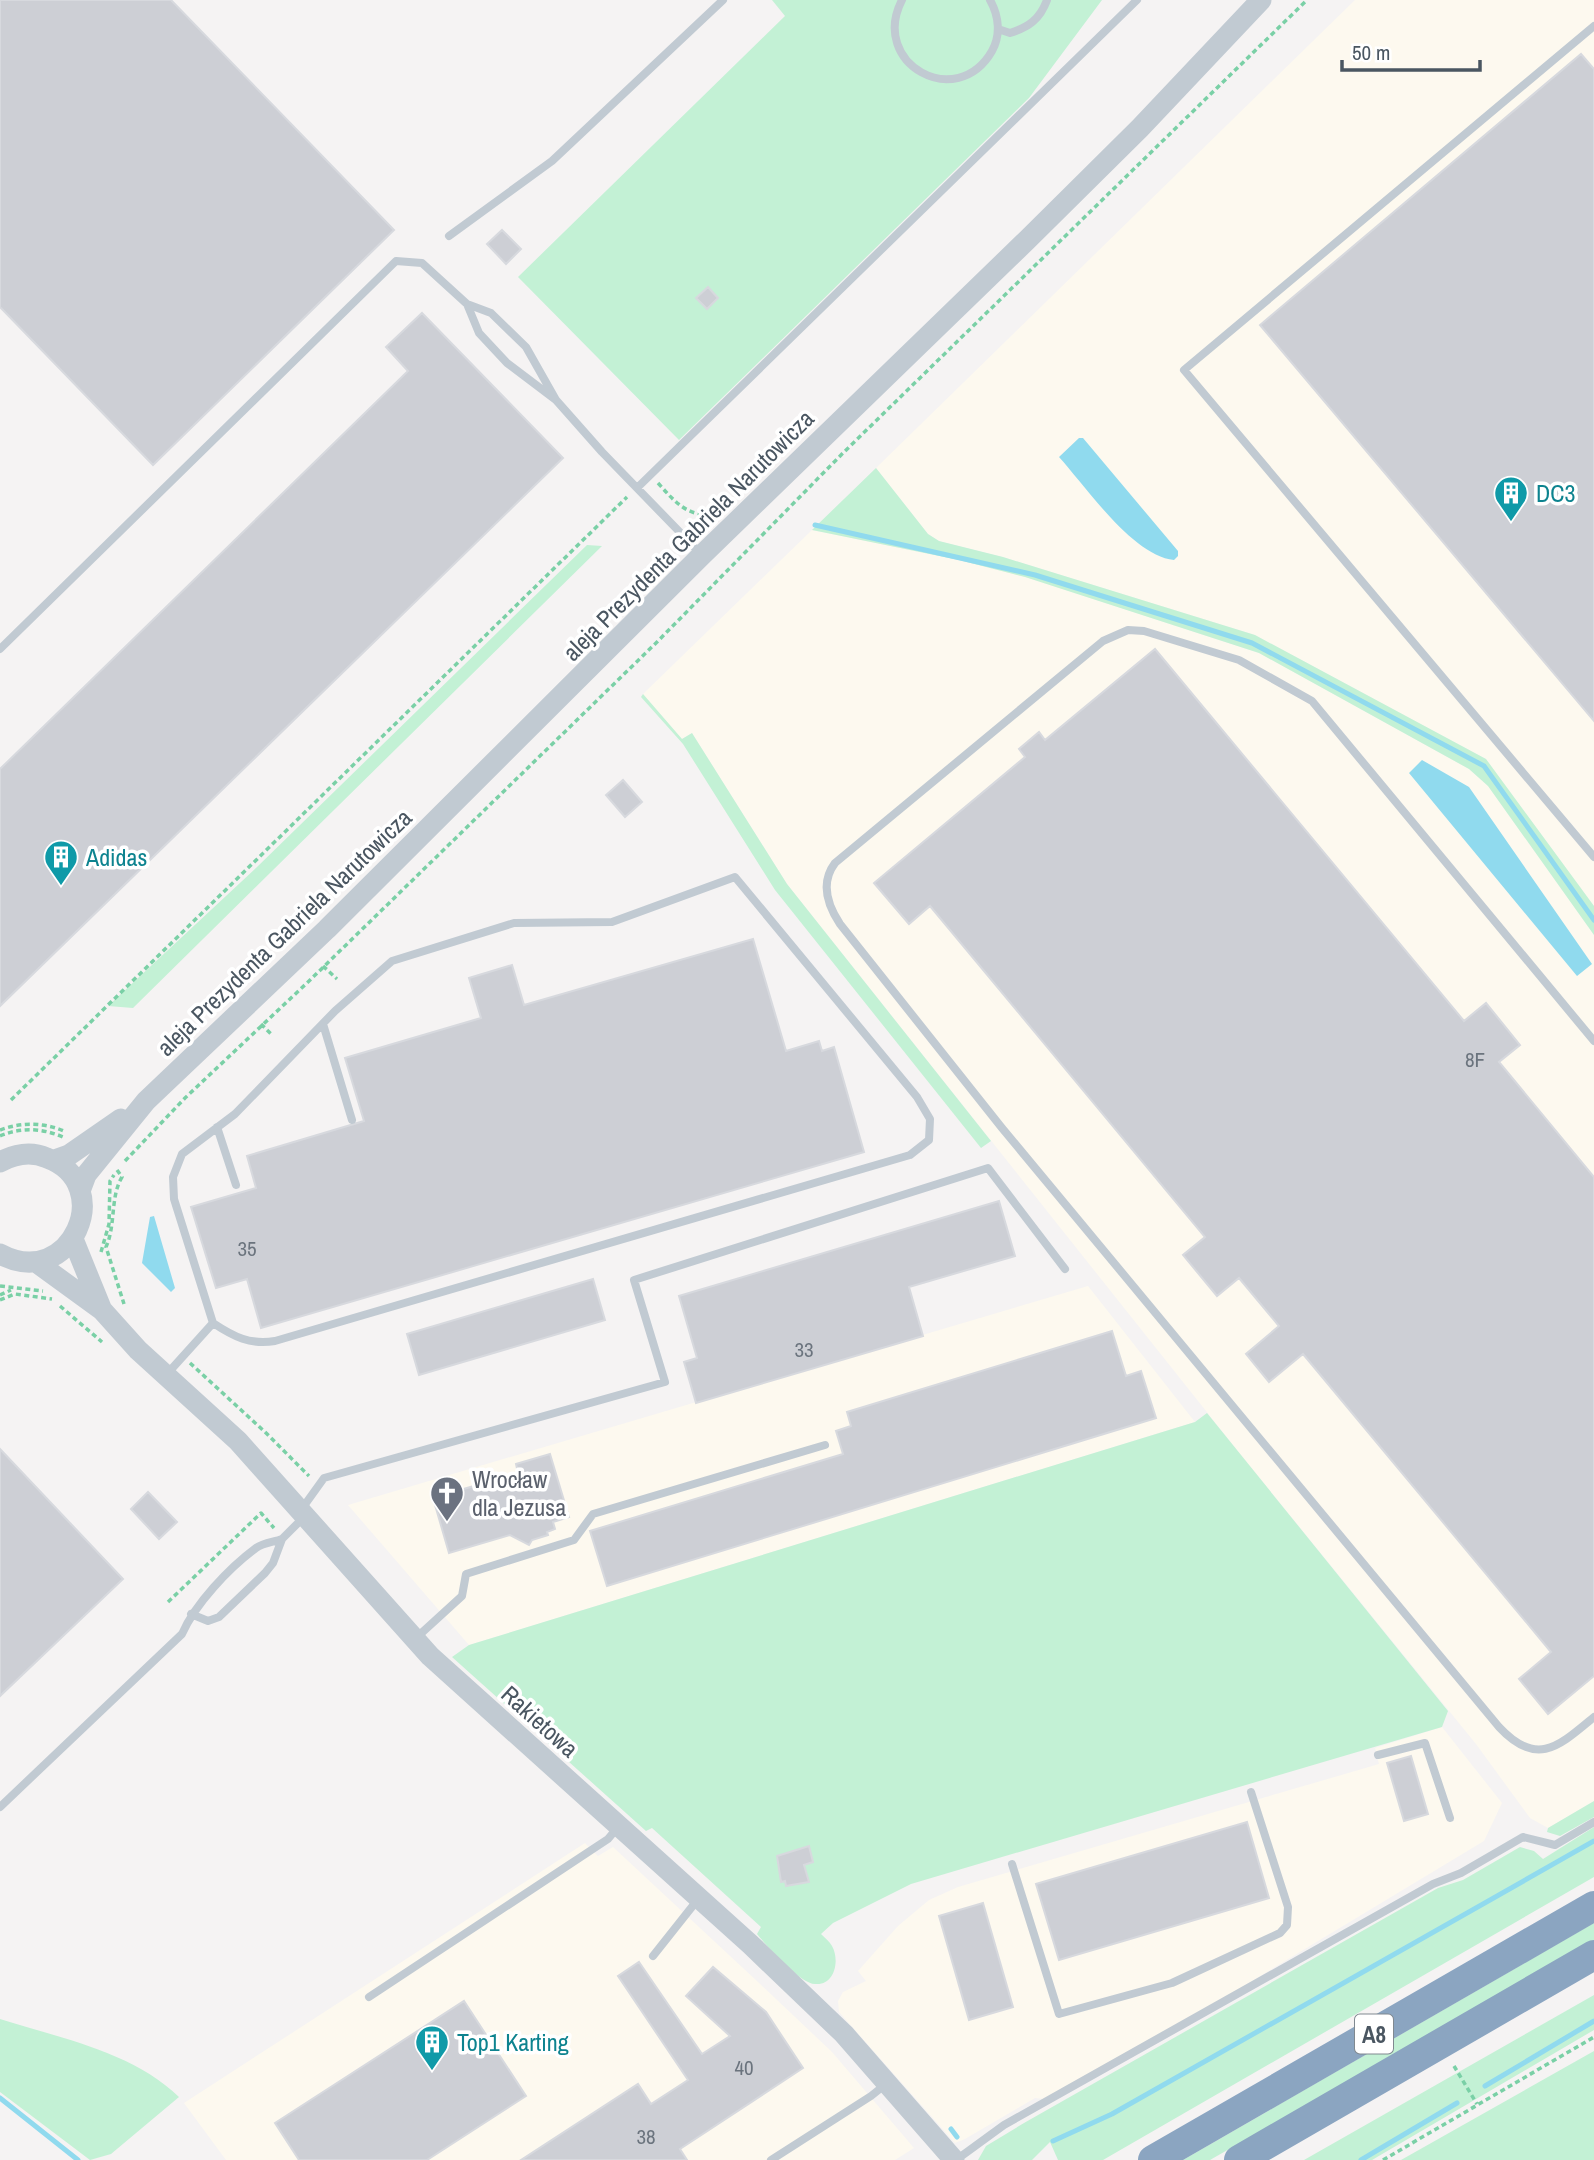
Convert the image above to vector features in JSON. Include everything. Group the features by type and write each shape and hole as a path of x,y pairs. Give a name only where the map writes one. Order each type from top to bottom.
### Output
{"highway":[{"name":"A8","path":"1153,2160 1594,1906"},
{"name":"A8","path":"1239,2160 1594,1955"}],"street":[{"name":"aleja Prezydenta Gabriela Narutowicza","path":"80,1191 95,1164 146,1101 308,948 702,555 1130,138 1261,0"},
{"name":"aleja Prezydenta Gabriela Narutowicza","path":"55,1160 69,1155 146,1101"},
{"path":"0,1162 25,1154 55,1160 65,1168 80,1191 82,1216 73,1238 57,1254 36,1262 2,1257"},
{"name":"Rakietowa","path":"73,1238 102,1310"},
{"name":"Rakietowa","path":"36,1262 102,1310 165,1376 238,1441 414,1640 837,2026 955,2160"}],"lane":[{"path":"449,236 552,161 723,0"},
{"path":"902,0 894,18 894,35 899,51 910,65 924,75 941,80 958,79 974,72 991,53 998,29 990,0"},
{"path":"998,29 1010,33 1024,28 1039,18 1047,0"},
{"path":"637,488 1137,0"},
{"path":"1594,26 1184,370 1594,857"},
{"path":"0,649 396,261 422,263 467,304 491,313 526,347 556,400"},
{"path":"467,304 479,333 507,363 556,400 702,555"},
{"path":"1594,1041 1312,701 1239,660 1144,631 1128,630 1112,634 1103,641 835,863 828,877 827,894 834,915 856,945 1010,1139 1499,1727 1516,1744 1540,1751 1551,1749 1566,1740 1594,1717"},
{"path":"735,877 917,1097 930,1118 932,1131 924,1147 910,1155 275,1341 249,1342 233,1337 213,1323 172,1188 182,1154 217,1127 236,1114 323,1024 392,961 514,923 612,922 735,877"},
{"path":"323,1024 352,1120"},
{"path":"217,1127 236,1185"},
{"path":"191,1614 208,1621 219,1617 273,1563 283,1538 324,1478 665,1382 634,1280 988,1168 1065,1269"},
{"path":"165,1376 213,1323"},
{"path":"414,1640 462,1596 466,1574 575,1540 593,1514 825,1445"},
{"path":"0,1807 182,1634 191,1614 258,1546 283,1538"},
{"path":"1378,1755 1425,1743 1450,1818"},
{"path":"1012,1864 1059,2014 1172,1983 1280,1933 1287,1925 1288,1907 1251,1791"},
{"path":"955,2160 1004,2125 1433,1884 1461,1873 1523,1837 1555,1845 1594,1822"},
{"path":"369,1997 608,1839 618,1827"},
{"path":"653,1956 699,1898"},
{"path":"771,2160 871,2096 888,2082"}],"path":[{"path":"100,1253 109,1224 110,1181 117,1170 185,1098 324,967 757,543 843,453 1307,0"},
{"path":"650,475 685,510 714,514 725,509 757,543"},
{"path":"11,1100 637,488"},
{"path":"308,948 337,979"},
{"path":"0,1130 24,1124 43,1125 68,1136 31,1130 0,1136"},
{"path":"117,1170 122,1177 116,1197 113,1233 106,1247 128,1313"},
{"path":"0,1286 51,1291"},
{"path":"0,1295 13,1289"},
{"path":"0,1300 15,1294 49,1297 55,1301"},
{"path":"182,1357 265,1432 317,1485"},
{"path":"168,1602 261,1513 283,1538"},
{"path":"1383,2160 1594,2038"},
{"path":"1454,2066 1477,2104"}],"shaded area":[{"path":"1355,0 1594,0 1594,906 1486,759 1255,635 1003,557 939,541 928,534 876,468"},
{"path":"812,530 959,560 1026,577 1259,653 1469,769 1488,786 1594,935 1594,1801 1548,1828 1530,1818 1476,1744 1241,1455 787,884 692,733 682,739 643,694"},
{"path":"1088,1286 1195,1422 469,1645 348,1505"},
{"path":"1442,1727 1502,1803 1484,1841 1237,1990 1044,2099 1035,2098 965,2139 955,2143 839,2012 838,2001 843,1992 866,1981 858,1971 898,1926 929,1900 958,1887 1379,1764 1375,1748"},
{"path":"585,1843 598,1856 613,1847 832,2052 914,2148 895,2160 226,2160 184,2103"}],"green space":[{"path":"772,0 1102,0 1029,98 679,440 518,277 785,16"},
{"path":"876,468 928,534 939,541 1003,557 1255,635 1486,759 1594,906 1594,935 1488,786 1469,769 1259,653 1025,577 959,560 812,530"},
{"path":"587,545 602,546 133,1008 108,1006 257,867"},
{"path":"643,694 682,739 692,733 787,884 991,1141 981,1148 775,890 683,744 641,697"},
{"path":"1207,1413 1448,1711 1442,1727 911,1884 833,1923 821,1934 831,1944 836,1958 831,1977 822,1984 808,1982 792,1971 757,1934 761,1927 652,1828 646,1831 452,1657 469,1645 1195,1422"},
{"path":"1594,1801 1594,1817 1560,1836 1547,1832 1548,1828"},
{"path":"1594,1827 1594,1877 1103,2160 1058,2160 1050,2142 1032,2160 978,2160 986,2146 1024,2123 1438,1888 1463,1880 1520,1847 1534,1851 1543,1859"},
{"path":"1594,1923 1594,1940 1210,2160 1183,2160"},
{"path":"1594,1995 1594,2030 1372,2160 1304,2160"},
{"path":"0,2019 71,2040 118,2058 140,2068 179,2097 111,2154 90,2160 0,2092"},
{"path":"1594,2051 1594,2160 1401,2160"}],"water":[{"path":"1079,438 1083,438 1178,551 1174,560 1158,556 1127,534 1059,457"},
{"path":"1422,760 1469,787 1592,964 1577,976 1409,773"},
{"path":"154,1216 175,1288 171,1292 142,1263 150,1217"}],"building":[{"path":"0,0 171,0 394,230 153,465 0,307"},
{"name":"DC3","path":"1581,54 1594,69 1594,721 1260,325"},
{"path":"502,230 521,249 506,264 487,244"},
{"path":"708,287 718,298 707,309 696,298"},
{"path":"422,313 563,458 0,1006 0,769 408,371 386,347"},
{"path":"1155,649 1464,1021 1486,1003 1520,1045 1499,1062 1594,1177 1594,1676 1548,1714 1519,1679 1551,1652 1303,1354 1269,1382 1246,1354 1279,1326 1239,1278 1217,1296 1183,1255 1205,1237 930,906 909,924 874,883 1025,757 1019,749 1039,732 1045,740"},
{"path":"623,780 642,802 625,817 606,795"},
{"path":"753,939 786,1051 819,1041 822,1051 834,1047 864,1152 261,1328 247,1279 216,1288 191,1207 256,1188 247,1156 364,1121 345,1058 481,1018 469,978 512,965 524,1005"},
{"path":"999,1201 1015,1256 909,1287 923,1336 696,1403 684,1362 697,1358 679,1296"},
{"path":"593,1279 605,1320 419,1375 407,1334"},
{"path":"1112,1331 1126,1376 1141,1371 1156,1418 607,1586 590,1531 843,1454 836,1431 851,1426 847,1412"},
{"path":"0,1449 123,1579 0,1696"},
{"path":"550,1454 569,1517 553,1522 555,1529 547,1532 548,1535 532,1540 529,1545 510,1535 449,1553 433,1498 518,1473 516,1464"},
{"path":"148,1492 177,1522 159,1539 131,1509"},
{"path":"1411,1756 1428,1814 1404,1821 1387,1763"},
{"path":"1247,1822 1269,1898 1059,1960 1036,1884"},
{"path":"809,1846 813,1862 804,1865 809,1882 786,1886 785,1881 781,1882 777,1856"},
{"path":"983,1903 1013,2007 969,2020 939,1916"},
{"path":"639,1962 702,2054 730,2036 686,1996 713,1967 766,2012 803,2068 680,2149 687,2160 521,2160 638,2084 651,2104 688,2080 618,1976"},
{"name":"Top1 Karting","path":"464,2001 526,2096 427,2160 299,2160 275,2123"}],"waterway":[{"path":"815,525 1035,575 1252,643 1484,766 1594,920"},
{"path":"1053,2141 1112,2114 1594,1841"},
{"path":"1485,2086 1594,2021"},
{"path":"0,2098 78,2160"},
{"path":"1361,2160 1457,2103"},
{"path":"951,2129 957,2137"}],"place":[{"name":"DC3","path":"1511,523"},
{"name":"Adidas","path":"61,887"},
{"name":"Wrocław dla Jezusa","path":"447,1523"},
{"name":"Top1 Karting","path":"432,2072"}]}
